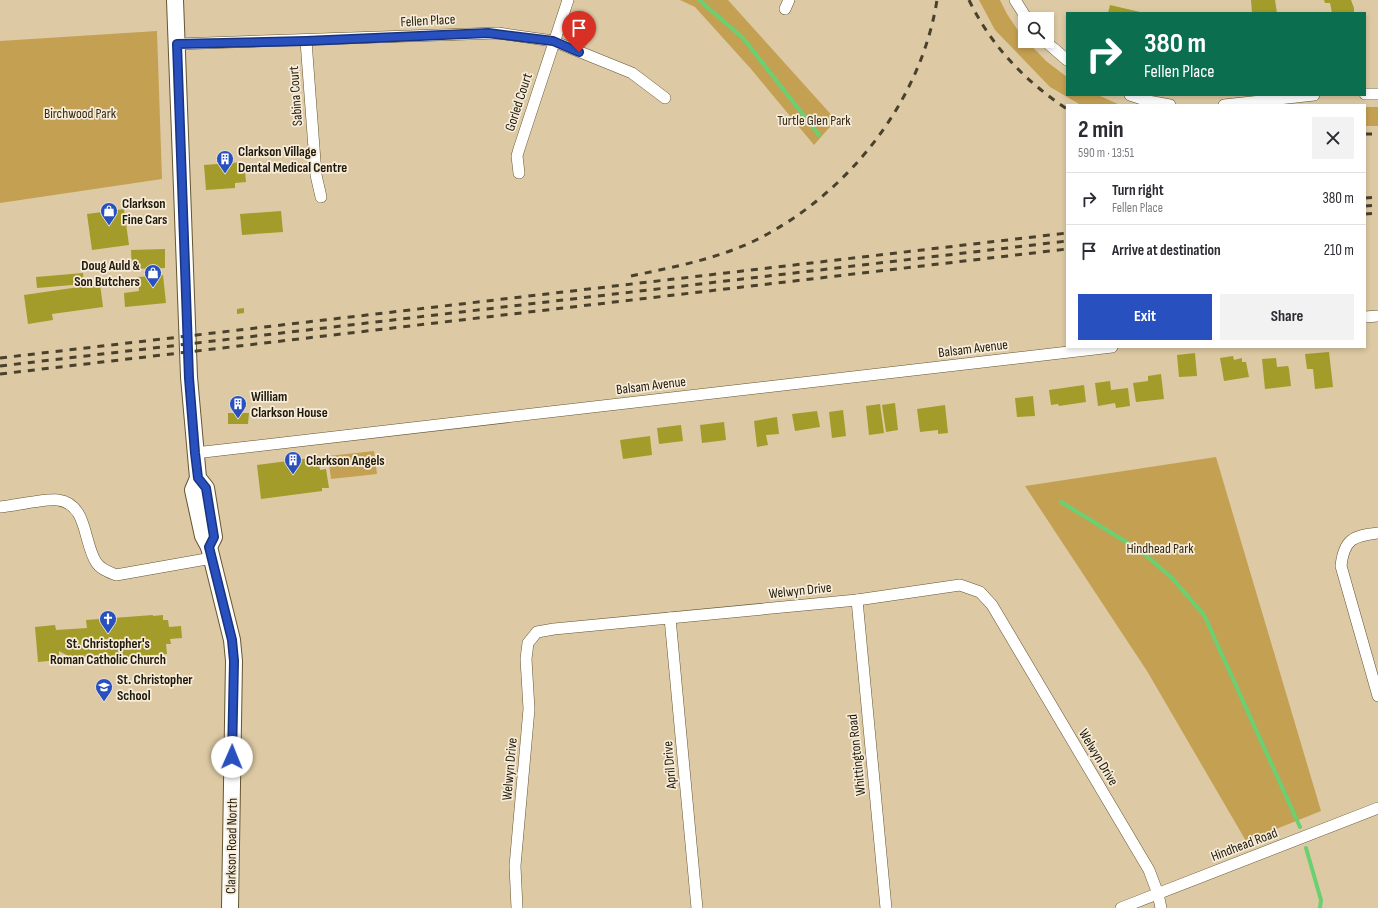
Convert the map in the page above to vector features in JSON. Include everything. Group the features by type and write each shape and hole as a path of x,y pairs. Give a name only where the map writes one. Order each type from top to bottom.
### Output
{"street":[{"name":"Clarkson Road North","path":"174,0 177,44 189,378 195,453 198,478 206,488 214,537 210,552 232,640 234,661 230,908"},
{"name":"Gorled Court","path":"519,173 519,149 553,41 568,0"},
{"path":"1015,0 1023,12"},
{"name":"Fellen Place","path":"177,44 306,41 498,33 553,41 632,73 665,98"},
{"name":"Sabina Court","path":"306,41 316,175 321,197"},
{"path":"1053,48 1066,59"},
{"path":"1366,94 1378,94"},
{"path":"1133,96 1164,104"},
{"path":"1233,104 1305,96"},
{"path":"1366,317 1378,316"},
{"name":"Balsam Avenue","path":"195,453 1103,348"},
{"path":"0,508 57,499 70,503 78,510 96,562 104,570 116,574 210,552"},
{"path":"1378,533 1359,535 1349,542 1342,554 1341,566 1378,696"},
{"name":"Welwyn Drive","path":"517,908 515,866 529,709 526,659 528,643 537,632 554,628 857,600 960,585 980,592 992,605 1149,870 1158,894 1161,908"},
{"name":"Whittington Road","path":"857,600 886,908"},
{"name":"April Drive","path":"670,618 698,908"},
{"name":"Hindhead Road","path":"1121,908 1378,808"}],"green space":[{"name":"Turtle Glen Park","path":"680,0 728,0 836,120 814,145 751,69 695,7"},
{"path":"979,0 1000,0 1018,30 1018,48 1034,48 1046,61 1066,76 1066,96 1100,96 1118,104 1079,104 1050,87 995,30"},
{"name":"Birchwood Park","path":"157,31 162,179 0,203 0,41"},
{"path":"1366,107 1378,107 1378,126 1366,126"},
{"path":"374,451 377,474 331,479 328,456"},
{"name":"Hindhead Park","path":"1216,457 1321,811 1246,841 1147,671 1025,486"}],"building":[{"path":"1251,0 1275,0 1277,12 1252,12"},
{"path":"1324,0 1351,0 1354,12 1332,12 1330,3 1325,3"},
{"path":"1110,5 1140,12 1108,12"},
{"name":"Clarkson Village Dental Medical Centre","path":"244,162 246,182 235,183 235,188 206,190 204,165"},
{"path":"124,209 129,245 92,250 87,214"},
{"path":"281,211 283,232 242,235 240,214"},
{"path":"165,249 165,268 132,269 131,250"},
{"path":"83,273 84,284 37,288 36,277"},
{"path":"163,275 166,303 125,307 124,293 139,291 138,277"},
{"path":"100,284 103,307 52,314 53,320 28,324 24,295"},
{"path":"244,308 244,313 237,314 237,309"},
{"path":"1329,352 1333,387 1315,389 1313,369 1307,369 1305,354"},
{"path":"1195,353 1197,376 1179,377 1177,355"},
{"path":"1233,356 1234,360 1242,358 1242,362 1246,362 1249,377 1224,381 1220,358"},
{"path":"1276,358 1277,367 1288,366 1291,386 1265,389 1262,359"},
{"path":"1161,374 1164,399 1136,402 1133,383 1148,381 1148,376"},
{"path":"1110,381 1111,390 1128,388 1130,406 1116,408 1115,403 1098,406 1095,383"},
{"path":"1084,385 1086,402 1059,406 1058,404 1051,405 1049,390"},
{"path":"1033,396 1035,416 1017,417 1015,398"},
{"path":"895,403 898,430 886,432 882,405"},
{"path":"880,404 884,433 869,435 866,406"},
{"path":"945,405 948,433 938,434 938,430 920,432 917,409"},
{"path":"843,410 846,436 832,438 829,412"},
{"path":"817,411 820,427 795,431 792,414"},
{"name":"William Clarkson House","path":"228,413 249,413 248,424 228,424"},
{"path":"777,417 779,434 766,435 768,445 757,447 754,421"},
{"path":"724,422 726,440 702,443 700,425"},
{"path":"681,425 683,441 659,444 657,428"},
{"path":"650,436 652,455 623,459 620,440"},
{"name":"Clarkson Angels","path":"318,457 320,470 326,469 329,488 322,488 322,491 261,499 257,465"},
{"name":"St. Christopher's Roman Catholic Church","path":"163,615 163,620 168,620 169,627 181,626 182,638 170,639 171,644 166,644 167,654 89,660 88,657 72,658 59,651 59,660 38,662 35,627 55,625 56,630 87,628 86,620"}],"waterway":[{"path":"699,0 743,38 819,135"},
{"path":"1061,502 1141,551 1172,578 1204,615 1300,827"},
{"path":"1306,848 1321,900 1320,908"}],"railway":[{"path":"631,276 695,262 741,247 789,221 820,198 849,171 875,141 897,109 915,74 928,38 937,0"},
{"path":"969,0 988,32 1010,61 1037,87 1066,108"},
{"path":"1366,134 1378,134"},
{"path":"1366,198 1378,197"},
{"path":"1366,206 1378,205"},
{"path":"1366,214 1378,213"},
{"path":"0,358 1066,233"},
{"path":"0,366 1066,241"},
{"path":"0,374 1066,249"}],"place":[{"name":"Clarkson Village Dental Medical Centre","path":"225,174"},
{"name":"Clarkson Fine Cars","path":"109,226"},
{"name":"Doug Auld & Son Butchers","path":"153,288"},
{"name":"William Clarkson House","path":"238,419"},
{"name":"Clarkson Angels","path":"293,475"},
{"name":"St. Christopher's Roman Catholic Church","path":"108,634"},
{"name":"St. Christopher School","path":"104,702"}],"route":[{"path":"232,757 234,661 232,640 209,547 214,537 206,488 198,478 189,378 177,44 306,41 498,33 553,41 579,52"}]}
